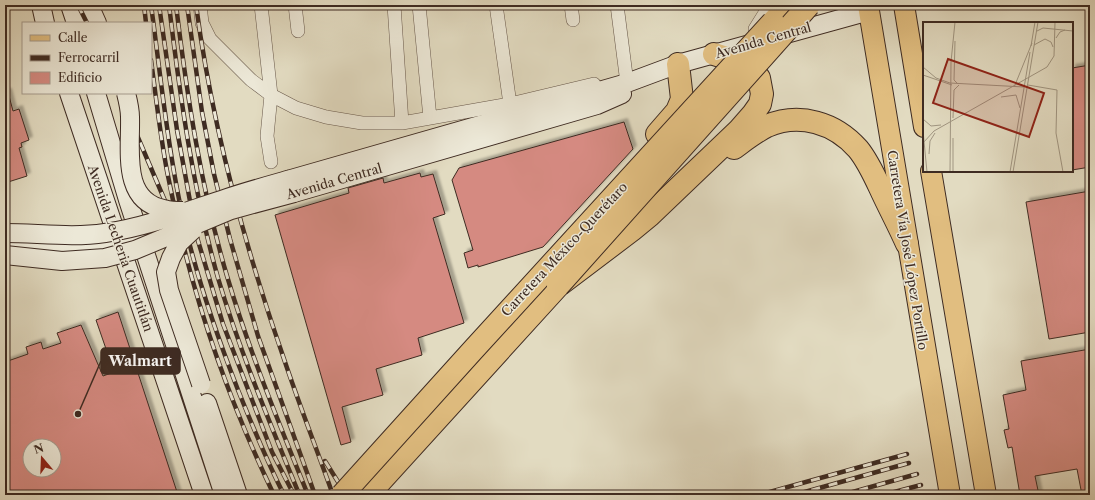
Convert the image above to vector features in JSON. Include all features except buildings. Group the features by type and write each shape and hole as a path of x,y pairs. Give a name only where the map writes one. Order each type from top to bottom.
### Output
{"highway":[{"name":"Carretera México-Querétaro","path":"342,495 774,11 788,5"},
{"name":"Carretera México-Querétaro","path":"368,495 558,286 809,5"},
{"path":"649,216 739,130 760,104 762,94 761,84 752,68 714,54"},
{"path":"473,350 507,299 667,123 676,111 682,99 682,88 668,68"},
{"path":"558,286 632,230 751,135 768,126 786,121 812,121 825,125 838,132 858,149 872,171 907,244"}],"main road":[{"path":"904,5 923,121"},
{"name":"Carretera Vía José López Portillo","path":"869,8 907,244 950,495"},
{"path":"931,172 986,495"}],"street":[{"path":"41,5 45,22"},
{"path":"70,5 76,22"},
{"path":"89,5 97,22"},
{"path":"200,5 202,23 210,38 251,80 271,95 296,108 326,117 362,123 402,124 510,104 597,84 628,83 617,5"},
{"path":"260,5 271,95 267,136 271,162"},
{"path":"295,5 298,31"},
{"path":"394,5 402,124"},
{"path":"419,5 430,118"},
{"path":"496,5 510,104"},
{"path":"571,5 573,20"},
{"name":"Avenida Central","path":"5,255 62,261 104,258 135,250 292,186 628,83 668,68 739,46 869,8"},
{"path":"739,46 749,38 763,18 774,11"},
{"name":"Avenida Central","path":"5,232 103,234 129,229 228,198 292,186 597,105 630,91 668,68"},
{"name":"Avenida Lecheria Cuautitlán","path":"69,94 204,495"},
{"name":"Avenida Lecheria Cuautitlán","path":"96,94 141,239 224,495"},
{"path":"126,94 130,116 130,166 134,183 145,200 151,205 163,209 187,212"},
{"path":"205,221 179,242 166,272 169,290 238,495"},
{"path":"5,245 120,245 141,239"}],"railway":[{"path":"78,5 86,22"},
{"path":"144,5 146,22"},
{"path":"151,5 170,151 190,248 204,296 229,367 260,443 284,495"},
{"path":"159,5 177,130 196,234 223,324 272,452 294,495"},
{"path":"169,5 188,143 209,245 227,306 246,360 266,414 299,494"},
{"path":"176,5 190,108 202,176 218,243 227,276 255,359 275,414 308,495"},
{"path":"187,5 202,112 214,174 230,239 258,336 315,495"},
{"path":"196,5 220,139 243,228 269,316 333,495"},
{"path":"152,68 167,171 197,296 224,377 256,456 274,495"},
{"path":"119,94 174,222"},
{"path":"759,495 907,454"},
{"path":"325,461 348,495"},
{"path":"794,495 909,463"},
{"path":"842,495 917,474"},
{"path":"883,495 921,485"},
{"path":"918,495 924,493"}],"place":[{"name":"Walmart","path":"78,414"}]}
